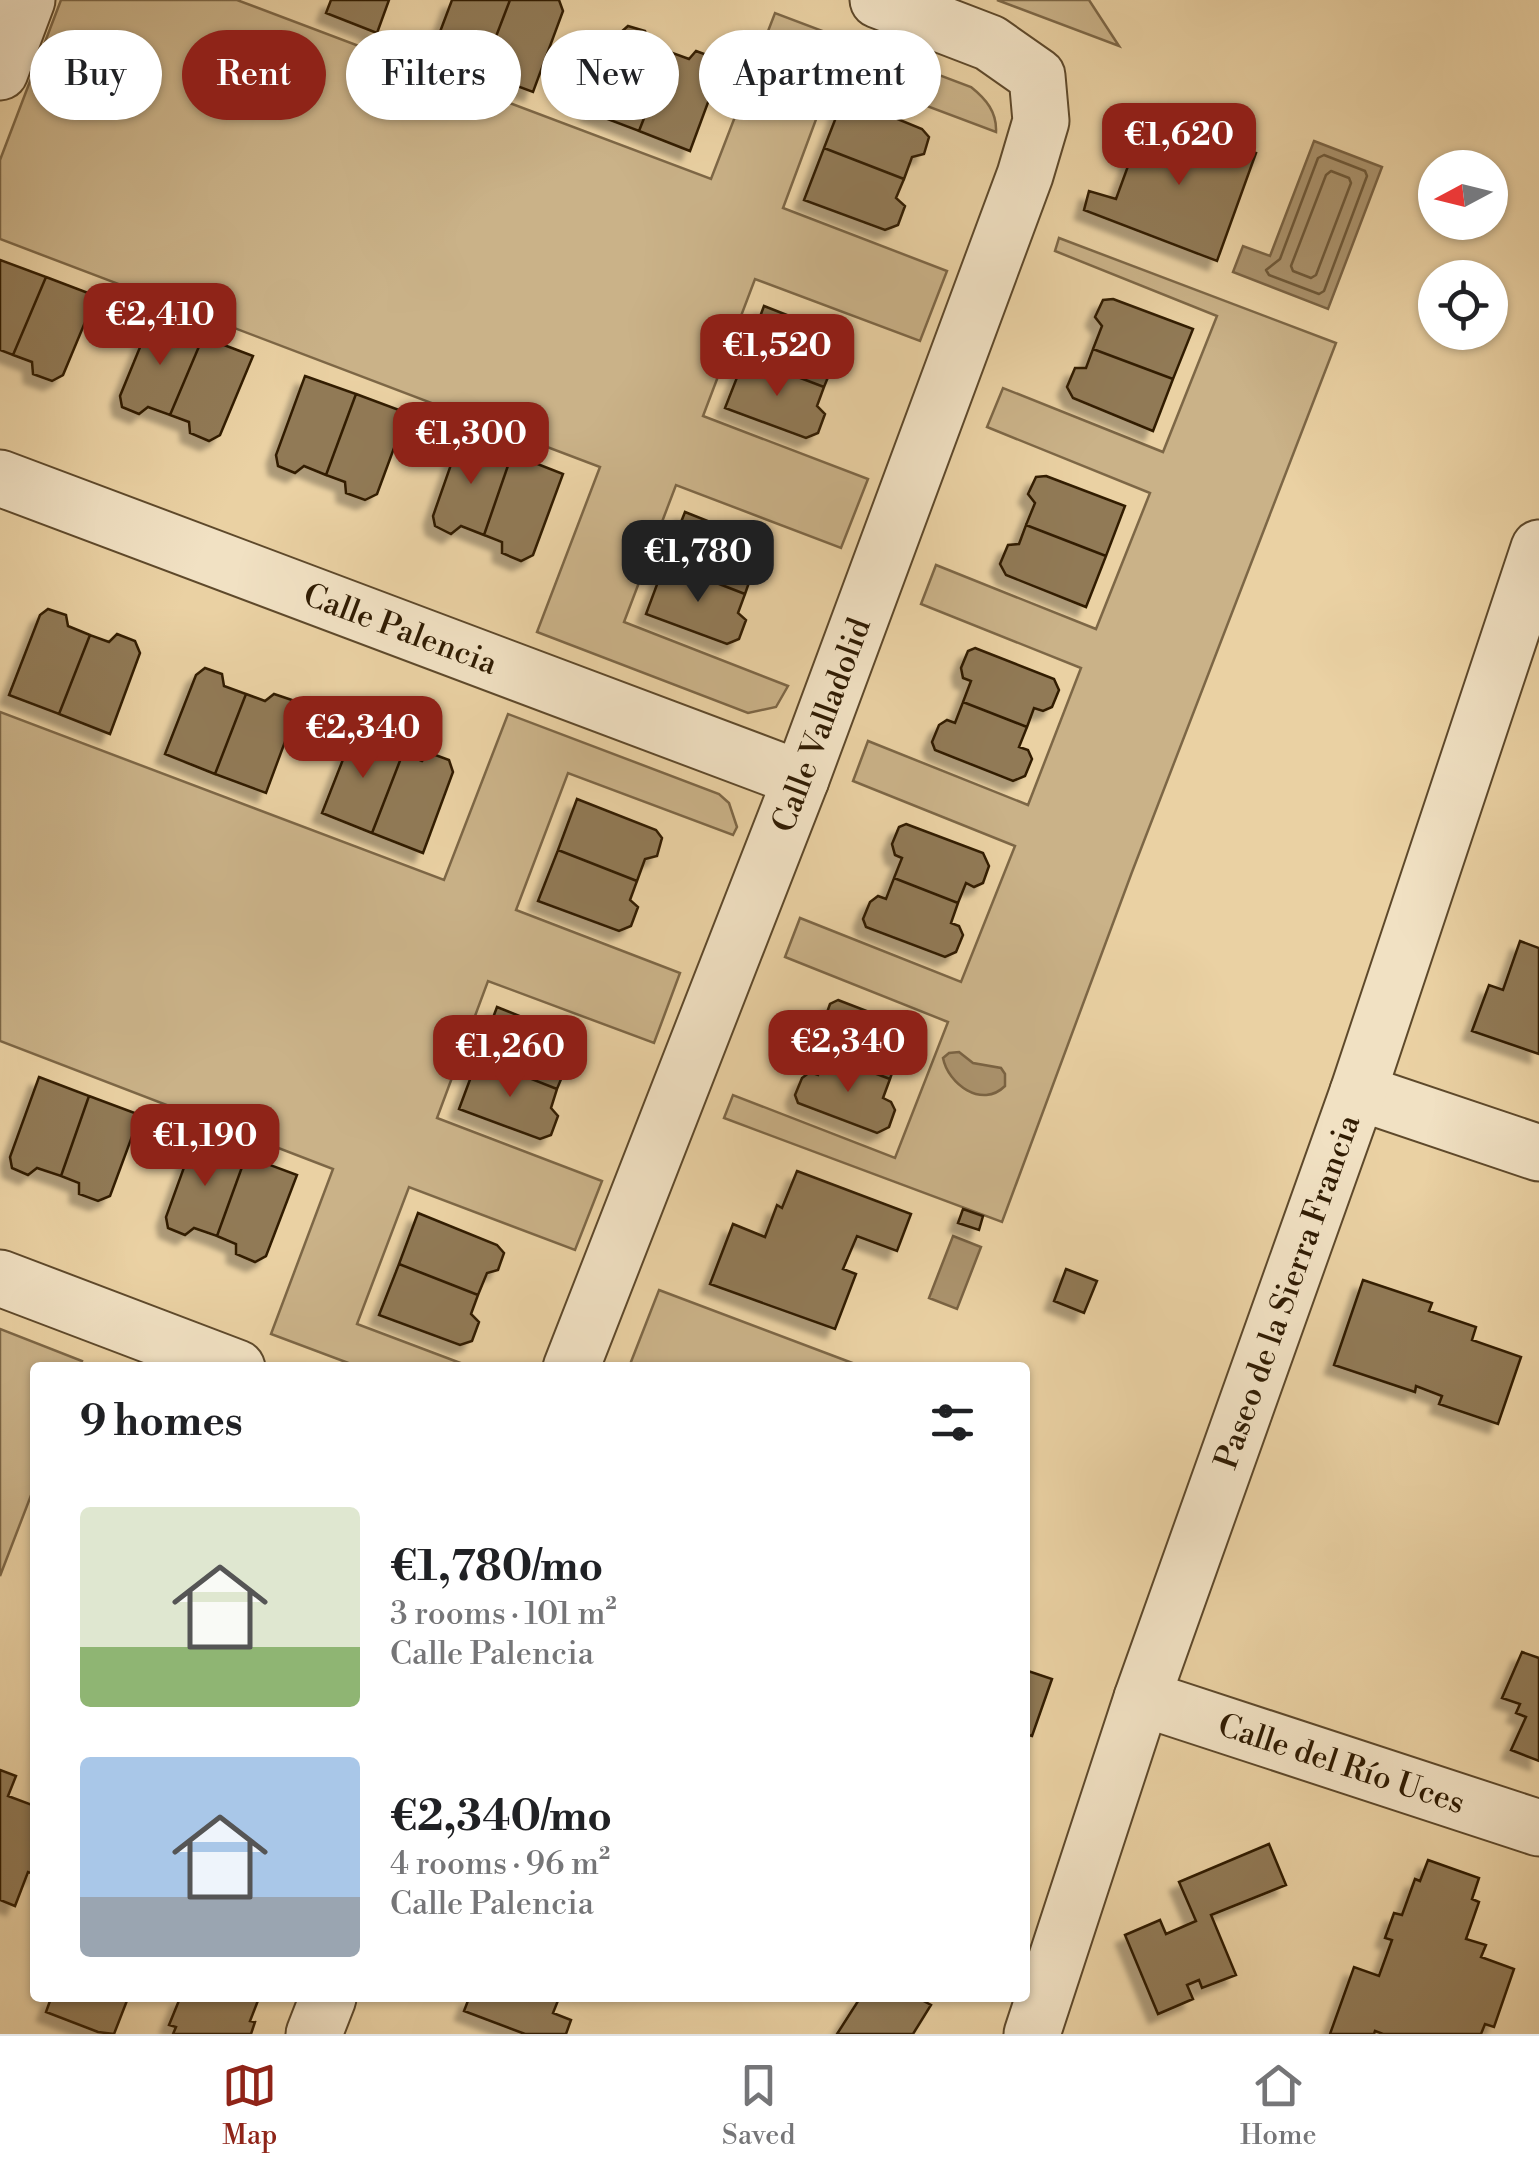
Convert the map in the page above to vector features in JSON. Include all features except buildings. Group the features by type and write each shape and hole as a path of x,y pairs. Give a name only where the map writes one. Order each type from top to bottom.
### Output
{"street":[{"path":"0,72 28,0"},
{"name":"Calle Valladolid","path":"573,1362 802,779 1042,121 1037,76 990,43 878,0"},
{"name":"Calle Palencia","path":"0,478 802,779"},
{"name":"Paseo de la Sierra Francia","path":"1032,2034 1142,1698 1358,1092 1539,548"},
{"path":"1358,1092 1539,1153"},
{"path":"0,1278 222,1362"},
{"name":"Calle del Río Uces","path":"1142,1698 1539,1828"},
{"path":"314,2034 326,2002"}],"shaded area":[{"path":"61,0 237,0 316,30 182,30 182,120 326,120 326,34 346,41 346,120 521,120 521,107 541,115 541,120 555,120 711,179 734,120 816,120 783,208 947,271 920,341 755,279 703,416 868,479 841,548 676,485 624,622 788,686 776,707 748,713 537,632 600,467 0,239 0,160 30,81 30,120 162,120 162,30 50,30"},
{"path":"997,0 1089,0 1119,46"},
{"path":"775,13 820,30 768,30"},
{"path":"941,76 971,87 981,96 990,106 996,132 941,111"},
{"path":"1059,238 1336,343 1002,1222 724,1118 733,1095 895,1158 948,1022 785,957 800,918 961,982 1015,846 853,781 868,741 1028,805 1081,668 921,604 936,565 1096,629 1150,493 987,427 1003,388 1163,452 1217,316 1055,251"},
{"path":"0,712 444,880 508,714 719,794 729,803 737,827 733,835 568,773 516,910 680,973 654,1043 488,981 437,1118 602,1181 575,1250 409,1187 357,1324 458,1362 346,1362 271,1334 333,1169 0,1041"},
{"path":"659,1290 850,1362 631,1362"},
{"path":"0,1329 82,1361 30,1362 30,1498 0,1576"}],"water":[{"path":"1314,141 1382,167 1328,309 1233,272 1243,246 1270,256"},
{"path":"959,1052 973,1063 1001,1068 1005,1086 986,1095 967,1090 952,1077 943,1058"},
{"path":"953,1236 981,1247 957,1309 929,1298"}]}
